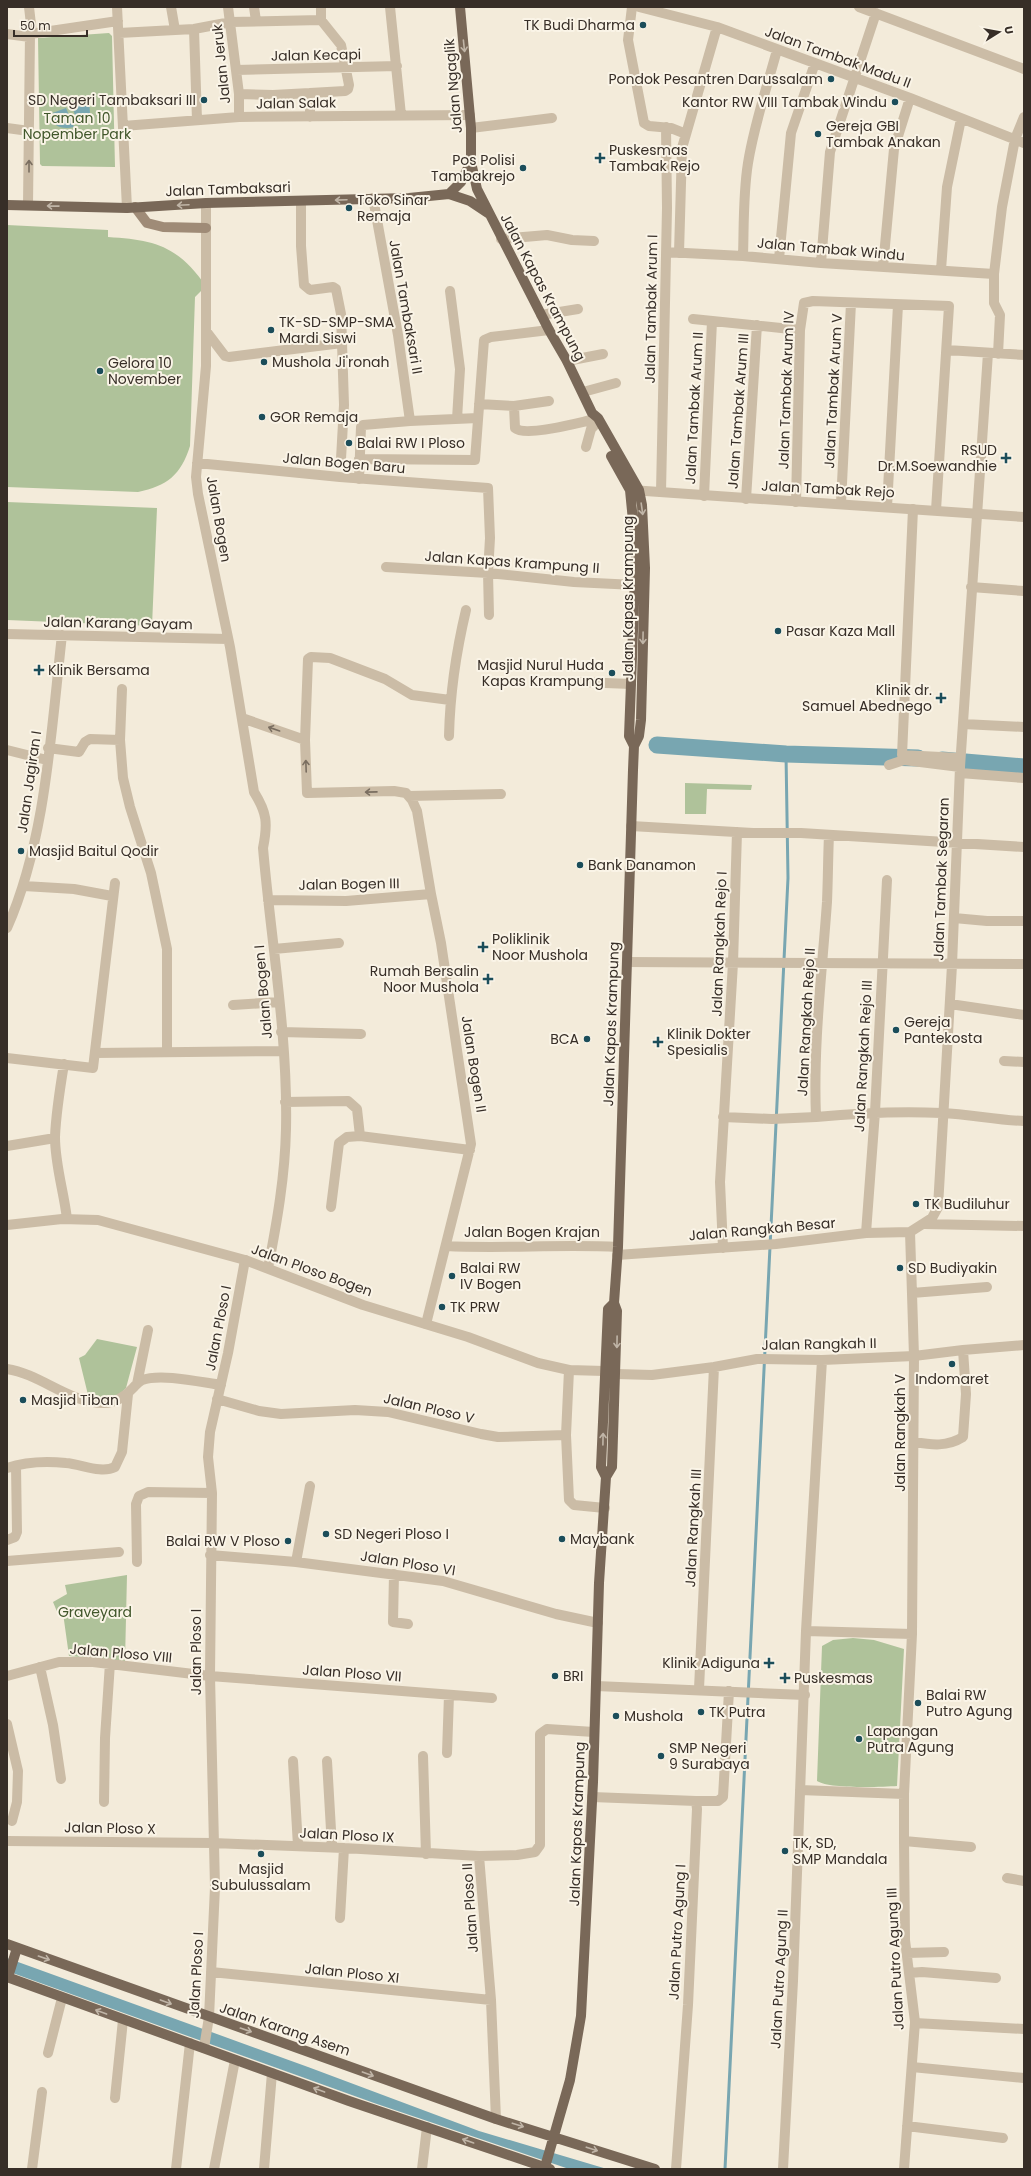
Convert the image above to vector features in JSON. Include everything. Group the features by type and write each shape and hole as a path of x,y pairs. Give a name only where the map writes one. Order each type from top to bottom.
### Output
{"main road":[{"name":"Jalan Ngaglik","path":"460,7 471,128 471,162 477,189 488,214"},
{"name":"Jalan Ngaglik","path":"449,194 461,182 471,162"},
{"name":"Jalan Tambaksari","path":"7,205 131,207 206,203 409,198 449,194"},
{"name":"Jalan Kapas Krampung","path":"449,194 470,201 488,214 583,392 593,420 634,490 644,517 645,568 641,720 639,736 634,746 618,1251 614,1303 617,1310 616,1374 612,1467 606,1477 604,1508 598,1623 592,1797 579,2035 570,2080 547,2167"},
{"path":"131,207 147,223 164,227 206,228"},
{"name":"Jalan Kapas Krampung","path":"634,490 636,552 629,736 634,746"},
{"name":"Jalan Kapas Krampung","path":"606,1477 601,1468 604,1371 608,1309 614,1303"},
{"name":"Jalan Karang Asem","path":"7,1944 209,2020 555,2138 655,2169"},
{"path":"17,1949 8,1976 62,1998 123,2020 190,2043 204,2046 235,2060 547,2167"}],"street":[{"path":"28,205 31,35 29,7"},
{"path":"117,7 123,126 131,207"},
{"path":"171,7 175,30"},
{"name":"Jalan Jeruk","path":"228,7 239,94 240,117"},
{"path":"254,7 256,21"},
{"path":"239,94 279,95 346,91 349,85 341,45 321,20 320,7"},
{"path":"390,7 402,115"},
{"path":"632,7 628,40 644,121 649,126 666,127 686,134"},
{"name":"Jalan Tambak Madu II","path":"639,7 717,27 910,98 1020,141"},
{"path":"859,7 1024,69"},
{"path":"821,263 830,152 876,13"},
{"path":"119,33 194,29 230,22 321,20"},
{"path":"7,34 31,35 118,22"},
{"path":"679,253 681,151 717,27"},
{"path":"194,29 197,120"},
{"path":"743,256 745,193 748,164 752,140 777,50"},
{"path":"779,259 791,133 815,63"},
{"name":"Jalan Kecapi","path":"236,70 397,66"},
{"path":"310,93 310,117"},
{"path":"883,267 894,149 910,98"},
{"name":"Jalan Salak","path":"123,126 240,117 470,115"},
{"path":"998,354 1000,315 994,303 994,274 1002,207 1020,141 1024,117"},
{"path":"471,128 552,118"},
{"path":"941,270 947,187 961,119"},
{"name":"Jalan Tambak Arum I","path":"661,492 666,252 666,127"},
{"path":"7,128 29,130"},
{"name":"Jalan Tambaksari II","path":"373,198 398,335 410,421"},
{"path":"301,201 301,246 304,285 310,290 333,287 336,289 341,314 344,405 341,459"},
{"name":"Jalan Bogen","path":"206,203 206,366 196,477 200,507 228,639 242,718"},
{"path":"501,239 547,235 572,240 594,241"},
{"name":"Jalan Tambak Windu","path":"666,252 994,274"},
{"path":"450,291 460,369 457,419"},
{"name":"Jalan Tambak Arum IV","path":"796,502 800,330 803,305 805,302 949,306 947,350"},
{"name":"Jalan Tambak Arum V","path":"841,503 851,303"},
{"path":"887,507 898,305"},
{"path":"541,315 578,309"},
{"path":"692,319 800,330"},
{"name":"Jalan Tambak Arum II","path":"704,496 712,321"},
{"name":"Jalan Tambak Arum III","path":"746,499 758,325"},
{"path":"359,459 474,460 485,339 549,330"},
{"path":"206,331 225,356 229,357 342,343"},
{"path":"936,510 947,350 1024,355"},
{"name":"Jalan Tambak Segaran","path":"910,1232 925,1224 935,1214 940,1200 960,766 988,353"},
{"path":"567,362 603,354"},
{"path":"583,392 616,383"},
{"path":"479,404 514,406 549,402"},
{"path":"514,406 515,428 520,431 551,428 593,420 586,447"},
{"path":"359,479 362,426 410,421 478,418"},
{"name":"Jalan Bogen Baru","path":"197,463 359,479 488,488 490,538 488,573"},
{"name":"Jalan Tambak Rejo","path":"634,490 746,499 841,503 1024,517"},
{"path":"913,509 902,755 927,757 960,766"},
{"name":"Jalan Kapas Krampung II","path":"386,567 488,573 574,582 635,585"},
{"path":"488,573 489,615"},
{"path":"971,587 1024,591"},
{"path":"449,736 450,700 460,631 466,610"},
{"name":"Jalan Karang Gayam","path":"7,635 228,639"},
{"name":"Jalan Jagiran I","path":"7,928 24,886 34,847 47,760 62,635"},
{"path":"450,700 412,695 385,680 330,658 309,657 306,683 305,740 307,793 394,791 403,792 409,796 502,794"},
{"path":"580,682 632,684"},
{"path":"122,688 120,740 126,796 150,868 164,934 168,967 167,1052"},
{"path":"242,718 305,740"},
{"name":"Jalan Bogen I","path":"242,718 254,792 262,803 266,816 264,848 283,1051 285,1102 283,1180 268,1268"},
{"path":"963,724 1024,727"},
{"path":"48,748 78,752 82,750 84,743 88,740 120,740"},
{"path":"7,750 47,760"},
{"path":"889,765 904,760 960,766 1024,778"},
{"name":"Jalan Bogen II","path":"409,796 417,811 441,942 470,1124 470,1150 426,1324"},
{"path":"631,826 736,832 801,833 957,844 1024,847"},
{"name":"Jalan Rangkah Rejo I","path":"723,1248 720,1182 733,963 736,832"},
{"name":"Jalan Rangkah Rejo II","path":"723,1117 777,1119 816,1116 815,1083 829,835"},
{"name":"Jalan Rangkah Rejo III","path":"866,1233 875,1112 887,880"},
{"path":"7,1058 93,1068 96,1053 112,896 115,883"},
{"path":"24,886 74,889 112,896"},
{"name":"Jalan Bogen III","path":"268,900 346,901 431,894"},
{"path":"954,918 987,921 1024,920"},
{"path":"274,949 339,943"},
{"path":"627,962 1024,964"},
{"path":"233,1005 279,1002"},
{"path":"950,1004 1024,1015"},
{"path":"281,1032 361,1034"},
{"path":"96,1053 283,1051"},
{"path":"1004,1061 1024,1062"},
{"path":"64,1064 55,1138 59,1177 63,1186 67,1219"},
{"path":"285,1102 336,1100 352,1102 358,1109 360,1136"},
{"path":"816,1116 875,1112 943,1113 996,1120 1024,1121"},
{"path":"331,1207 339,1143 347,1137 360,1136 470,1150"},
{"path":"7,1146 55,1138"},
{"name":"Jalan Ploso Bogen","path":"7,1225 67,1219 98,1220 245,1260 363,1305 426,1324 524,1358 569,1370 604,1371"},
{"path":"925,1224 1024,1226"},
{"name":"Jalan Rangkah Besar","path":"618,1251 723,1248 760,1244 776,1244 866,1233 910,1232"},
{"name":"Jalan Rangkah V","path":"904,1794 912,1634 914,1356 910,1232"},
{"name":"Jalan Bogen Krajan","path":"446,1246 478,1248 578,1244 618,1251"},
{"name":"Jalan Ploso I","path":"204,2046 209,2020 215,1887 210,1676 210,1555 212,1493 208,1457 210,1432 216,1399 221,1385 245,1260"},
{"path":"912,1294 987,1287"},
{"path":"137,1384 148,1330"},
{"name":"Jalan Rangkah II","path":"616,1374 652,1375 768,1358 822,1360 914,1356 1024,1345"},
{"path":"914,1442 946,1445 953,1444 963,1437 966,1394 963,1350"},
{"path":"822,1360 806,1631 912,1634"},
{"name":"Jalan Rangkah III","path":"699,1689 714,1367"},
{"path":"7,1369 25,1374 84,1400 111,1402 128,1394 137,1384 146,1379 163,1378 221,1385"},
{"path":"569,1370 566,1435 570,1502 574,1505 604,1508"},
{"path":"7,1540 15,1537 17,1532 11,1467 59,1462 99,1469 115,1467 122,1452 128,1394"},
{"name":"Jalan Ploso V","path":"216,1399 259,1411 281,1414 355,1410 388,1412 481,1434 498,1436 566,1435"},
{"path":"296,1562 310,1486"},
{"path":"137,1562 136,1504 139,1496 148,1492 212,1493"},
{"path":"7,1561 119,1552"},
{"name":"Jalan Ploso VI","path":"210,1555 296,1562 394,1574 455,1584 556,1614 598,1623"},
{"path":"394,1574 392,1622 408,1624"},
{"name":"Jalan Putro Agung II","path":"783,2169 793,1981 805,1695 806,1631"},
{"name":"Jalan Ploso VIII","path":"7,1676 40,1667 67,1662 110,1663 210,1676"},
{"path":"104,1802 105,1738 110,1663"},
{"path":"40,1667 53,1725 61,1779"},
{"name":"Jalan Ploso VII","path":"210,1676 492,1698"},
{"path":"596,1686 699,1689 805,1695"},
{"path":"592,1797 718,1801 723,1797 729,1691"},
{"path":"447,1753 449,1695"},
{"path":"7,1724 18,1771 17,1802 12,1821"},
{"name":"Jalan Ploso II","path":"496,2118 491,2000 479,1856 525,1855 537,1850 540,1842 540,1734 547,1729 594,1732"},
{"path":"423,1756 426,1854"},
{"path":"293,1761 298,1846"},
{"path":"327,1761 332,1848"},
{"path":"800,1790 904,1794"},
{"name":"Jalan Putro Agung III","path":"904,1794 907,1953 915,2023 904,2169"},
{"name":"Jalan Putro Agung I","path":"676,2169 688,2005 697,1809 696,1801"},
{"name":"Jalan Ploso X","path":"7,1841 213,1843"},
{"path":"904,1841 971,1848"},
{"name":"Jalan Ploso IX","path":"213,1843 344,1848 479,1856"},
{"path":"340,1918 344,1848"},
{"path":"1007,1878 1024,1881"},
{"path":"907,1953 944,1952"},
{"name":"Jalan Ploso XI","path":"211,1972 491,2000"},
{"path":"909,1973 922,1972 996,1978"},
{"path":"48,2053 62,1998"},
{"path":"115,2098 123,2020"},
{"path":"915,2023 1024,2029"},
{"path":"176,2169 190,2043"},
{"path":"214,2169 235,2060"},
{"path":"912,2067 1024,2078"},
{"path":"264,2169 272,2073"},
{"path":"32,2169 42,2092"},
{"path":"907,2126 1003,2138"},
{"path":"422,2169 427,2127"}],"green space":[{"name":"Taman 10 Nopember Park","path":"109,33 112,36 115,167 42,166 40,164 38,38"},
{"name":"Gelora 10 November","path":"7,225 108,230 108,237 139,240 152,243 174,253 185,261 206,286 195,297 190,446 182,465 172,478 157,486 138,492 7,487"},
{"path":"7,502 157,508 152,626 7,620"},
{"path":"685,783 752,785 751,790 707,789 706,814 685,814"},
{"path":"97,1339 137,1347 126,1388 118,1396 89,1399 79,1358 85,1355"},
{"name":"Graveyard","path":"127,1575 125,1661 69,1656 63,1613 58,1614 53,1602 67,1594 65,1585"},
{"name":"Lapangan Putra Agung","path":"853,1638 874,1640 904,1649 897,1786 843,1786 823,1784 817,1781 822,1646 833,1640"}],"water":[{"path":"89,98 90,114 79,126 71,104"},
{"path":"66,108 74,127 66,128 58,126 49,119 47,115"},
{"path":"7,1958 308,2067 479,2131 607,2169 569,2169 374,2103 7,1971"}],"waterway":[{"path":"657,745 786,754 918,758"},
{"path":"725,2169 788,878 786,754"},
{"path":"942,760 1024,767"}],"place":[{"name":"TK Budi Dharma","path":"643,25"},
{"name":"Pondok Pesantren Darussalam","path":"831,79"},
{"name":"SD Negeri Tambaksari III","path":"204,100"},
{"name":"Kantor RW VIII Tambak Windu","path":"895,102"},
{"name":"Gereja GBI Tambak Anakan","path":"818,134"},
{"name":"Puskesmas Tambak Rejo","path":"600,158"},
{"name":"Pos Polisi Tambakrejo","path":"523,168"},
{"name":"Toko Sinar Remaja","path":"349,208"},
{"name":"TK-SD-SMP-SMA Mardi Siswi","path":"271,330"},
{"name":"Mushola Ji'ronah","path":"264,362"},
{"name":"Gelora 10 November","path":"100,371"},
{"name":"GOR Remaja","path":"262,417"},
{"name":"Balai RW I Ploso","path":"349,443"},
{"name":"RSUD Dr.M.Soewandhie","path":"1006,458"},
{"name":"Pasar Kaza Mall","path":"778,631"},
{"name":"Klinik Bersama","path":"39,670"},
{"name":"Masjid Nurul Huda Kapas Krampung","path":"612,673"},
{"name":"Klinik dr. Samuel Abednego","path":"941,698"},
{"name":"Masjid Baitul Qodir","path":"21,851"},
{"name":"Bank Danamon","path":"580,865"},
{"name":"Poliklinik Noor Mushola","path":"483,947"},
{"name":"Rumah Bersalin Noor Mushola","path":"488,979"},
{"name":"Gereja Pantekosta","path":"896,1030"},
{"name":"BCA","path":"587,1039"},
{"name":"Klinik Dokter Spesialis","path":"658,1042"},
{"name":"TK Budiluhur","path":"916,1204"},
{"name":"SD Budiyakin","path":"900,1268"},
{"name":"Balai RW IV Bogen","path":"452,1276"},
{"name":"TK PRW","path":"442,1307"},
{"name":"Indomaret","path":"952,1364"},
{"name":"Masjid Tiban","path":"23,1400"},
{"name":"SD Negeri Ploso I","path":"326,1534"},
{"name":"Maybank","path":"562,1539"},
{"name":"Balai RW V Ploso","path":"288,1541"},
{"name":"Klinik Adiguna","path":"769,1663"},
{"name":"BRI","path":"555,1676"},
{"name":"Puskesmas","path":"785,1678"},
{"name":"Balai RW Putro Agung","path":"918,1703"},
{"name":"TK Putra","path":"701,1712"},
{"name":"Mushola","path":"616,1716"},
{"name":"Lapangan Putra Agung","path":"859,1739"},
{"name":"SMP Negeri 9 Surabaya","path":"661,1756"},
{"name":"TK, SD, SMP Mandala","path":"785,1851"},
{"name":"Masjid Subulussalam","path":"261,1854"}]}
